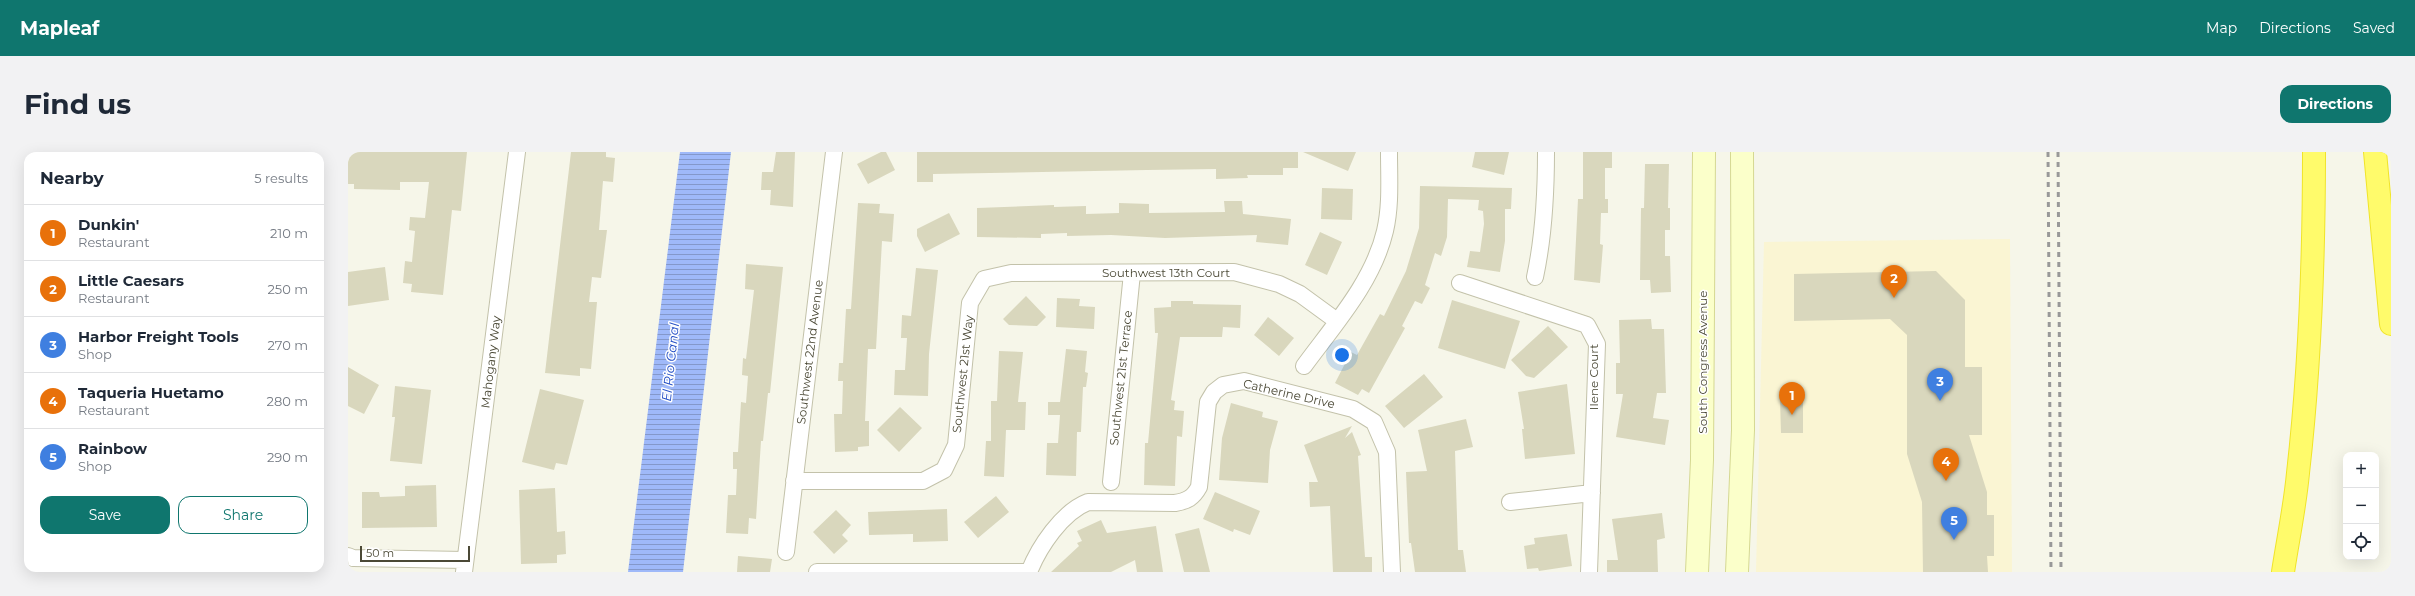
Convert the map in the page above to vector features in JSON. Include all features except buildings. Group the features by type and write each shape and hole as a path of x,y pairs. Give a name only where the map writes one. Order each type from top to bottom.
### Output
{"highway":[{"path":"2283,572 2298,473 2301,435 2311,287 2314,152"},
{"path":"2375,152 2391,324"}],"main road":[{"name":"South Congress Avenue","path":"1697,572 1702,466 1704,152"},
{"path":"1738,572 1742,430 1742,152"}],"street":[{"name":"Mahogany Way","path":"465,566 517,152"},
{"name":"Southwest 22nd Avenue","path":"786,552 834,152"},
{"path":"1304,366 1367,278 1383,238 1389,208 1389,152"},
{"path":"1535,277 1542,240 1546,202 1546,152"},
{"name":"Southwest 13th Court","path":"984,280 1011,273 1223,272 1257,277 1279,284 1300,294 1337,321"},
{"name":"Southwest 21st Terrace","path":"1110,482 1132,273"},
{"name":"Southwest 21st Way","path":"794,481 922,480 944,470 956,445 970,303 984,280"},
{"name":"Ilene Court","path":"1460,283 1587,325 1593,334 1597,344 1589,572"},
{"name":"Catherine Drive","path":"1029,572 1034,560 1063,519 1078,506 1088,502 1175,503 1186,502 1194,496 1199,487 1208,402 1223,386 1244,381 1353,409 1374,422 1387,452 1392,572"},
{"path":"1510,502 1592,493"},
{"path":"348,556 353,558 465,566"},
{"path":"817,572 1029,572"}],"shaded area":[{"path":"2010,239 2012,572 1756,572 1764,242"}],"water":[{"name":"El Rio Canal","path":"680,152 731,152 683,572 628,572"}],"railway":[{"path":"2048,152 2051,572"},
{"path":"2058,152 2061,572"}],"place":[{"name":"Little Caesars","path":"1894,298"},
{"name":"Harbor Freight Tools","path":"1940,401"},
{"name":"Dunkin'","path":"1792,415"},
{"name":"Taqueria Huetamo","path":"1946,481"},
{"name":"Rainbow","path":"1954,540"}]}
